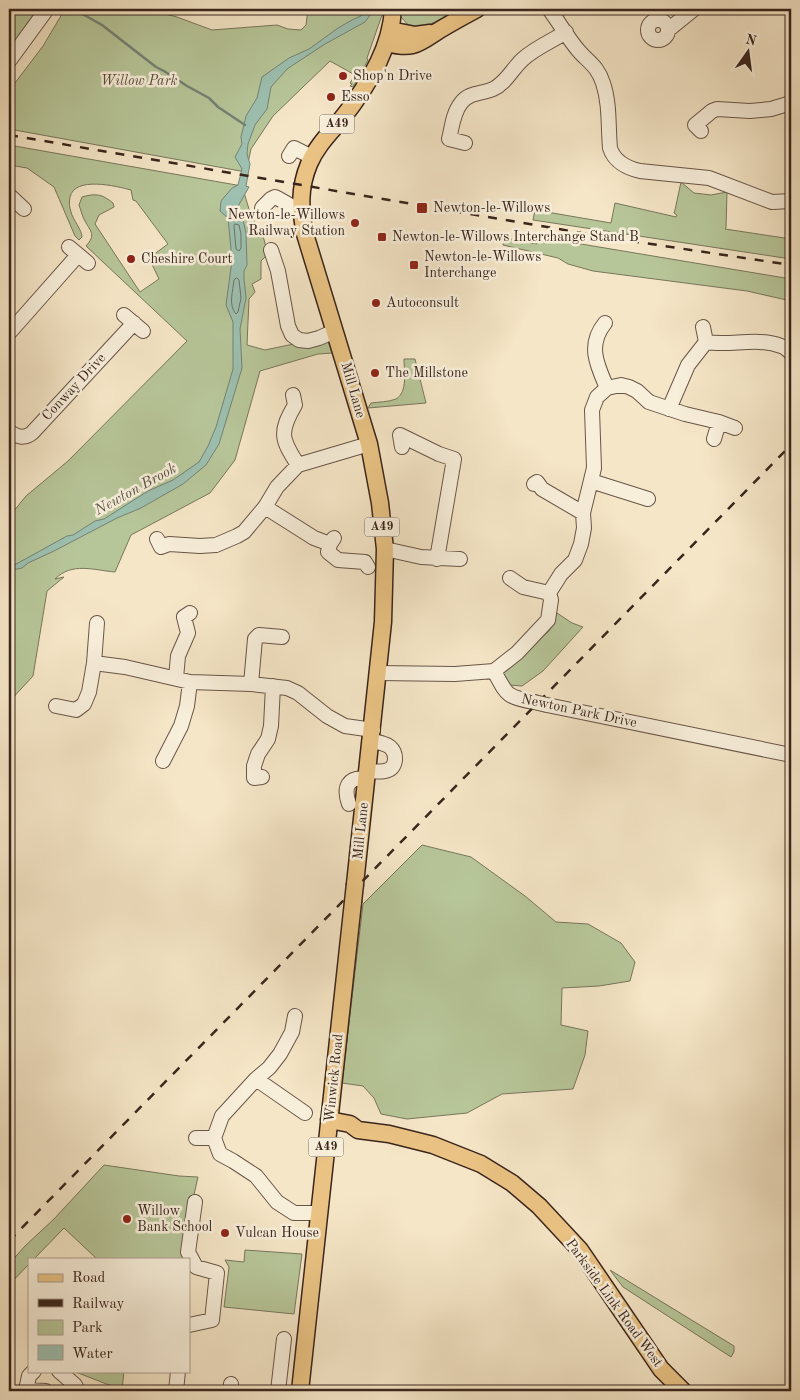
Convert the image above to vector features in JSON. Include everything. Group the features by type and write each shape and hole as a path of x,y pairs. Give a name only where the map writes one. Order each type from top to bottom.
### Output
{"main road":[{"name":"A49","path":"388,37 393,9"},
{"path":"388,37 407,46 418,44 477,9"},
{"name":"Mill Lane","path":"355,884 368,775 384,606 384,549 380,503 369,444 305,234 300,209 300,197 312,157 362,91 388,37"},
{"name":"Winwick Road","path":"300,1391 355,884"},
{"name":"Parkside Link Road West","path":"329,1127 354,1134 358,1130 389,1134 433,1144 481,1164 512,1183 539,1206 580,1250 661,1369 683,1391"}],"street":[{"path":"9,61 47,9"},
{"path":"549,9 578,50 591,62 603,83 614,115 609,135 607,156 640,171 709,178 771,207 791,201"},
{"path":"668,30 694,9"},
{"path":"465,143 443,138 462,101 471,95 492,90 510,75 525,58 566,32"},
{"path":"701,131 695,125 717,109 750,111 771,109 791,103"},
{"path":"294,148 312,157"},
{"path":"262,208 277,195 293,207 300,209"},
{"path":"9,333 78,255"},
{"path":"269,258 278,271 288,326 292,335 299,340 308,341 334,331"},
{"name":"Conway Drive","path":"9,431 20,437 29,436 134,323"},
{"path":"606,324 600,330 595,343 595,356 607,388"},
{"path":"669,409 688,365 706,342 703,327"},
{"path":"706,342 717,344 752,342 782,346 791,356"},
{"path":"378,673 456,674 494,671 517,653 548,620 551,600 549,593 561,574 575,560 581,544 584,528 583,513 594,468 592,410 597,397 607,388 629,387 637,391 649,402 735,428"},
{"path":"297,403 284,427 284,437 287,448 298,465"},
{"path":"714,439 719,422"},
{"path":"400,437 439,454 455,455 437,559"},
{"path":"161,546 169,544 216,545 237,536 244,532 265,507 277,487 298,465 369,444"},
{"path":"591,481 648,499"},
{"path":"537,482 542,489 583,513"},
{"path":"265,507 314,538 332,541 328,552 338,560 366,562 368,567"},
{"path":"384,549 421,557 460,560"},
{"path":"509,577 523,587 549,593"},
{"path":"176,678 178,656 188,633 184,617"},
{"path":"56,706 78,713 84,704 89,692 94,663 97,623"},
{"path":"252,684 253,637 259,635 282,637"},
{"path":"94,663 125,667 190,682 252,684 287,688 298,693 327,716 345,726 372,736 392,749 395,761 394,766 383,772 368,775"},
{"name":"Newton Park Drive","path":"494,671 501,686 509,695 519,699 791,755"},
{"path":"163,762 181,726 187,706 190,682"},
{"path":"255,779 254,766 258,754 268,739 271,726 273,686"},
{"name":"Mill Lane","path":"349,804 346,791 349,783 356,778 368,775"},
{"path":"294,1016 292,1032 288,1042 270,1068 256,1079 222,1116 214,1138 220,1154 256,1176 277,1202 294,1213 319,1213"},
{"path":"256,1079 305,1114"},
{"path":"196,1138 214,1138"},
{"path":"190,1325 212,1320 217,1273 196,1267 188,1252 195,1202"},
{"path":"278,1391 284,1339"},
{"path":"33,1372 29,1376 26,1390 46,1391"},
{"path":"60,1372 75,1385 78,1391"},
{"path":"176,1391 178,1372"}],"green space":[{"path":"9,9 37,9 9,50"},
{"name":"Willow Park","path":"65,9 145,9 177,17 212,30 277,25 288,29 301,30 306,25 308,9 457,9 435,22 417,27 410,27 400,16 382,15 367,58 368,60 353,87 350,86 352,84 350,83 355,75 330,61 273,116 251,149 246,172 9,129 9,88 15,83 43,46"},
{"path":"9,145 242,186 254,221 261,229 268,254 261,261 261,279 252,284 255,292 249,299 247,345 265,350 327,337 332,353 318,354 260,371 235,460 210,493 131,535 115,572 83,568 68,570 55,579 64,577 47,591 33,676 9,702 9,517 26,496 68,461 187,341 86,246 92,236 79,205 82,197 91,195 102,196 113,203 114,207 99,215 95,224 140,292 159,279 149,258 168,244 136,201 133,200 131,190 97,184 80,186 73,191 70,197 70,206 72,215 82,234 79,240 75,236 54,187 27,168 9,165"},
{"path":"681,182 694,193 711,195 727,192 725,229 791,239 791,259 533,220 535,210 611,223 615,203 676,217 677,215 674,213"},
{"path":"539,237 791,279 791,301 747,291 593,271 568,264 558,258 503,245 505,238 537,244"},
{"path":"404,359 415,359 426,403 368,408 371,403 393,400 400,396 404,386"},
{"path":"557,613 572,623 583,627 543,671 522,686 508,685 503,672 549,631"},
{"path":"422,845 471,857 525,896 556,922 588,924 621,943 635,962 630,981 599,986 562,988 561,1025 588,1031 585,1055 573,1089 502,1094 467,1113 407,1119 381,1114 374,1098 363,1086 342,1083 363,904"},
{"name":"Willow Bank School","path":"104,1165 198,1177 193,1199 195,1256 191,1272 190,1258 96,1258 64,1228 35,1258 28,1258 28,1265 9,1285 9,1264"},
{"path":"245,1250 302,1254 294,1314 224,1307 229,1267 225,1260 244,1262"},
{"path":"610,1270 734,1346 734,1352 731,1357 623,1287"},
{"path":"76,1372 124,1372 122,1390"}],"water":[{"path":"369,9 380,9 373,11 365,22 325,44 287,69 271,87 267,109 255,125 248,144 247,154 250,164 246,186 249,187 237,208 243,220 246,233 247,265 244,271 246,298 240,329 242,368 219,444 206,465 183,484 141,508 117,518 9,573 9,568 67,536 73,535 95,521 104,519 148,491 173,480 199,462 216,427 233,369 233,322 226,305 232,260 228,218 220,211 221,201 232,188 238,185 242,169 235,157 242,144 241,137 246,116 257,98 262,77 289,58 309,49 338,28 361,16"}],"waterway":[{"path":"77,11 102,25 156,67 209,98 218,107 245,125"}],"railway":[{"path":"9,135 611,238 791,265"},
{"path":"9,1241 791,445"}],"place":[{"name":"Shop'n Drive","path":"343,76"},
{"name":"Esso","path":"331,97"},
{"name":"Newton-le-Willows","path":"422,208"},
{"name":"Newton-le-Willows Railway Station","path":"355,223"},
{"name":"Newton-le-Willows Interchange Stand B","path":"382,237"},
{"name":"Cheshire Court","path":"131,259"},
{"name":"Newton-le-Willows Interchange","path":"414,265"},
{"name":"Autoconsult","path":"376,303"},
{"name":"The Millstone","path":"375,373"},
{"name":"Willow Bank School","path":"127,1219"},
{"name":"Vulcan House","path":"225,1233"}],"water label":[{"name":"Newton Brook","path":"136,490"}]}
